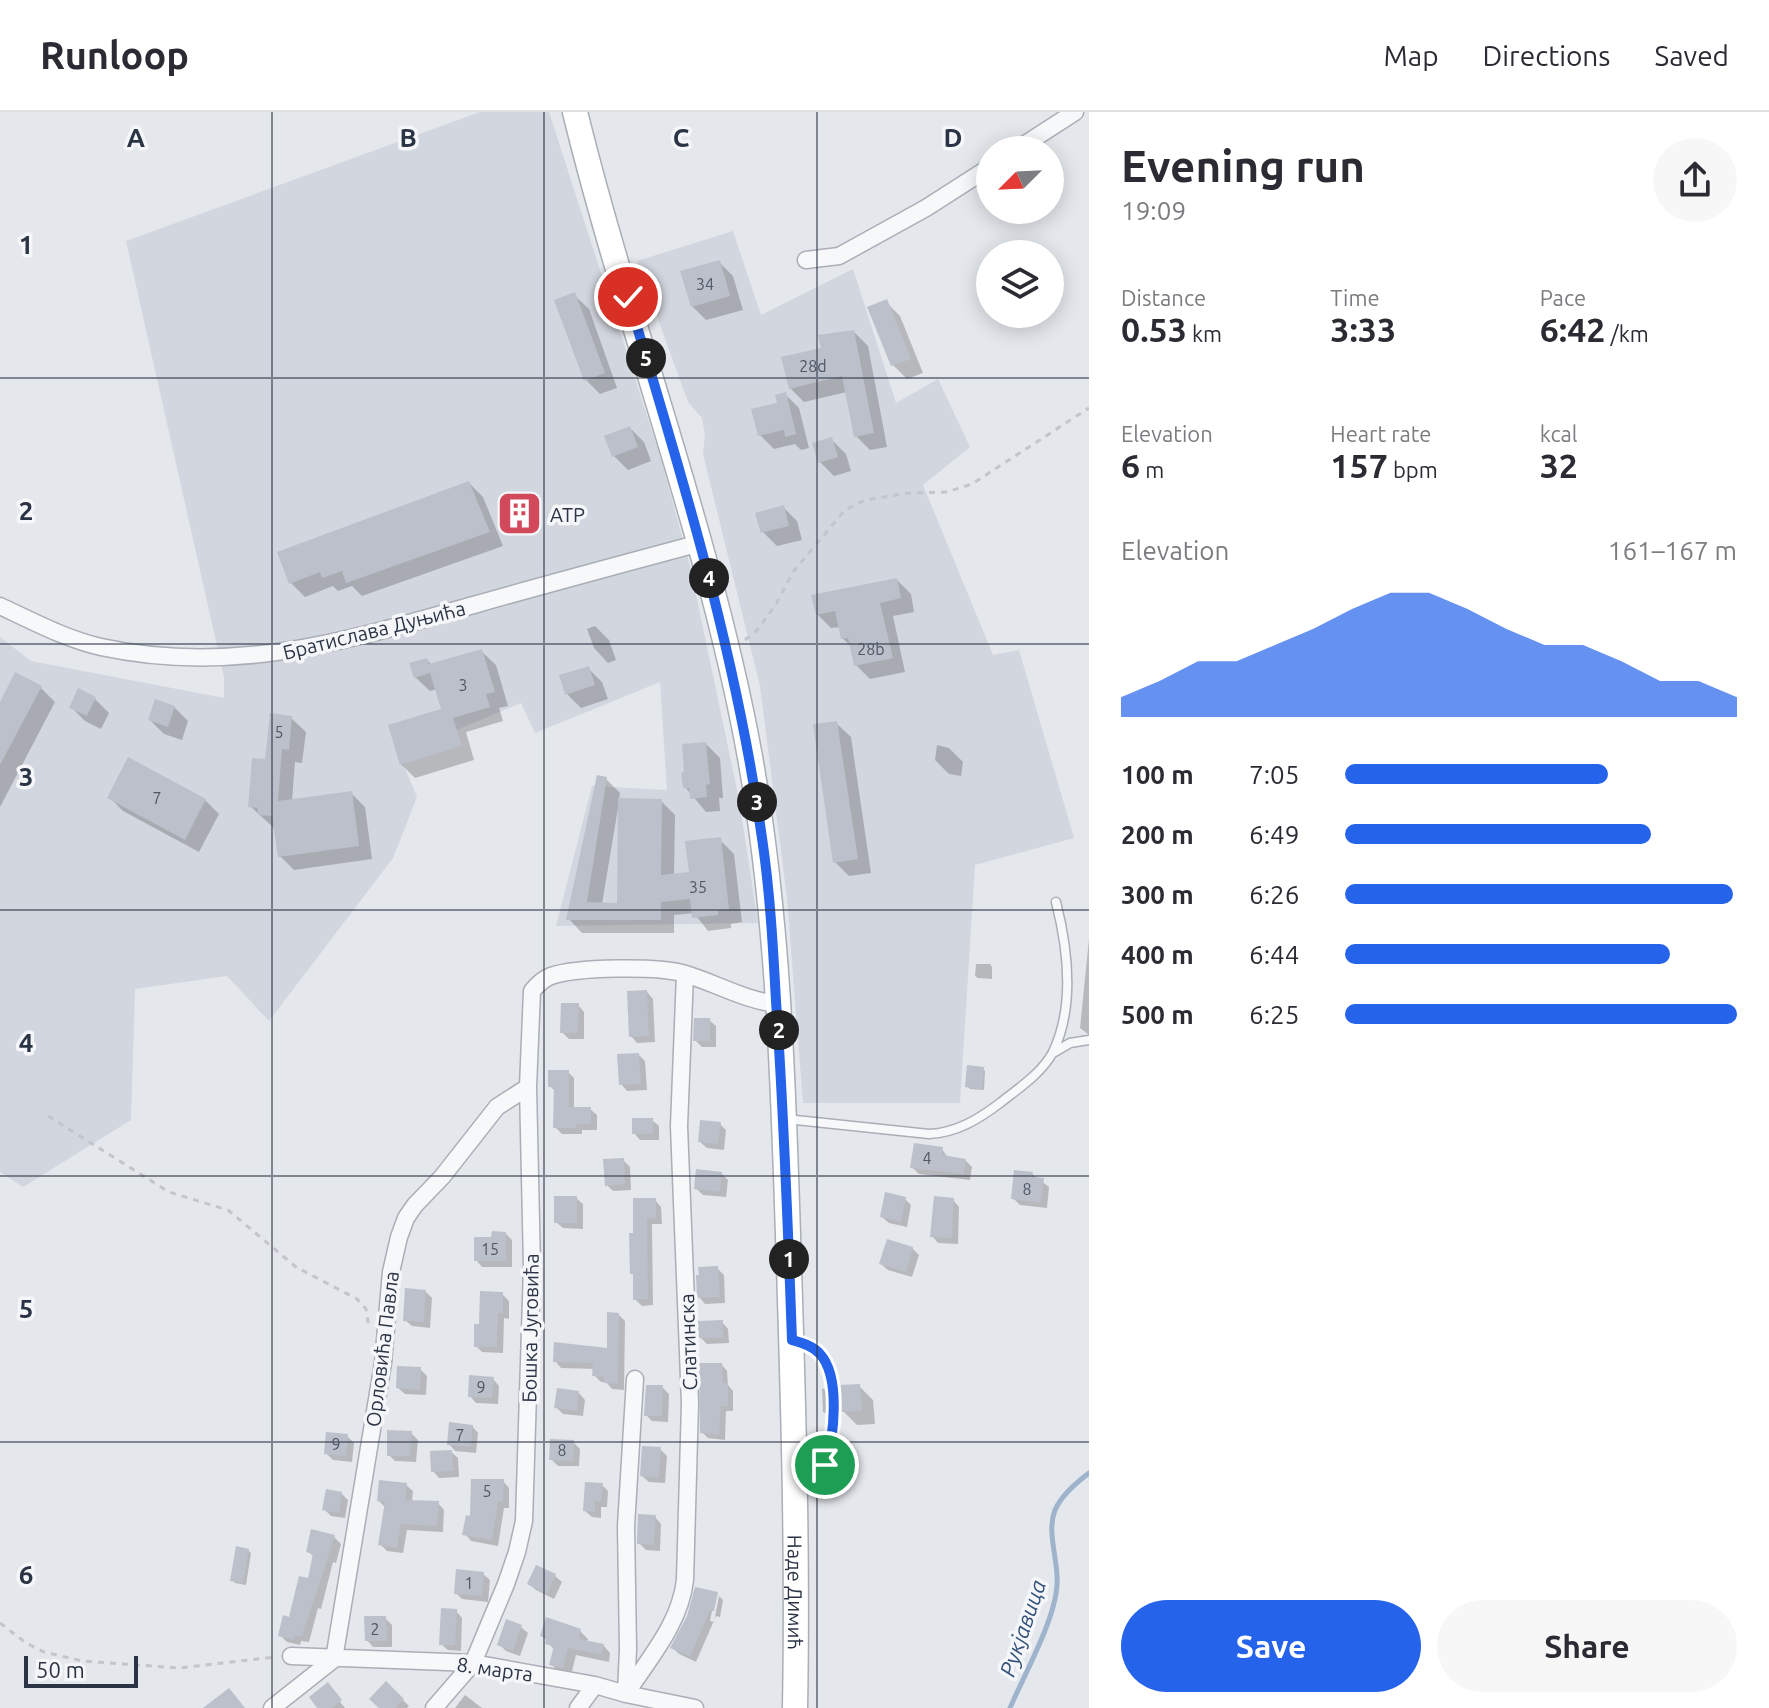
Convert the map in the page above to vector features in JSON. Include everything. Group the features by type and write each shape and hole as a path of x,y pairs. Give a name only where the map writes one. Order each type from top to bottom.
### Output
{"main road":[{"name":"Наде Димић","path":"575,112 700,543 748,746 763,838 785,1119 796,1485 795,1708"}],"street":[{"path":"1038,136 1075,112"},
{"path":"1084,112 1089,122"},
{"path":"806,260 839,256 926,208 976,176"},
{"name":"Братислава Дуњића","path":"0,606 97,646 166,657 238,658 294,651 369,635 700,543"},
{"name":"Бошка Југовића","path":"434,1708 473,1663 506,1584 524,1521 532,1267 528,1087 531,999 536,986 553,975 610,969 665,969 685,974"},
{"path":"685,974 756,1001 777,1004"},
{"name":"Слатинска","path":"626,1694 673,1622 683,1596 685,1580 690,1403 679,1126 685,974"},
{"name":"Орловића Павла","path":"334,1659 383,1363 391,1272 399,1237 415,1205 442,1177 497,1107 528,1087"},
{"path":"626,1694 626,1526 635,1379"},
{"name":"8. марта","path":"291,1656 473,1663 595,1685 695,1708"},
{"path":"272,1708 334,1659"},
{"path":"578,1708 595,1685"}],"lane":[{"path":"785,1119 929,1134 946,1133 989,1111 1033,1076 1052,1053 1062,1024 1068,962 1056,902"},
{"path":"1052,1053 1070,1043 1089,1040"},
{"path":"792,1340 820,1352 829,1368 833,1423 830,1452 821,1474 796,1485"}],"path":[{"path":"728,653 757,630 775,606 793,572 845,510 865,500 909,493 947,492 972,484 1066,420 1089,408"},
{"path":"48,1116 169,1192 228,1210 296,1267 357,1299 366,1309 369,1333"},
{"path":"0,1623 44,1652 82,1661 179,1668 291,1656"}],"shaded area":[{"path":"480,112 549,112 662,462 690,566 739,799 758,923 556,926 592,786 667,790 660,682 535,733 521,703 399,754 417,797 393,858 269,1021 227,976 135,989 131,1120 23,1187 0,1172 0,637 31,661 224,698 224,677 126,241"},
{"path":"733,231 761,315 853,269 896,403 938,379 970,447 923,485 993,655 1019,650 1074,838 975,865 960,1103 803,1103 787,898 760,686 703,454 705,434 702,418 688,402 637,261"}],"building":[{"path":"720,260 730,296 691,307 680,271"},
{"path":"575,292 605,373 584,381 554,300"},
{"path":"887,299 911,359 891,366 867,307"},
{"path":"854,330 874,433 854,437 842,376 789,389 781,357 821,348 818,335"},
{"path":"786,392 796,434 785,437 784,430 758,436 751,409 777,403 775,395"},
{"path":"630,426 638,447 612,457 604,436"},
{"path":"832,437 838,457 818,463 812,443"},
{"path":"469,481 490,532 346,583 342,571 322,578 320,572 289,584 277,552"},
{"path":"784,505 789,526 761,533 755,513"},
{"path":"897,578 901,598 880,603 893,658 854,666 848,638 841,639 835,611 816,615 811,595"},
{"path":"482,649 495,692 486,694 490,707 453,718 462,746 400,765 388,725 441,709 430,673 414,678 409,663 427,658 429,664"},
{"path":"589,666 595,685 565,695 559,675"},
{"path":"15,672 42,686 0,765 0,702"},
{"path":"78,688 96,697 87,716 69,708"},
{"path":"155,699 175,706 168,727 148,720"},
{"path":"270,713 292,716 289,750 282,749 278,801 352,791 359,846 278,857 272,816 258,815 258,808 248,807 252,758 265,759"},
{"path":"837,721 858,859 833,863 813,724"},
{"path":"706,742 710,784 706,785 707,797 690,799 689,788 683,788 682,744"},
{"path":"128,757 206,799 185,840 107,798"},
{"path":"597,775 607,777 587,902 617,903 618,798 662,799 661,875 689,872 685,841 721,837 729,909 718,910 718,915 692,918 690,899 661,902 661,920 566,920"},
{"path":"647,990 649,1036 629,1037 627,991"},
{"path":"561,1003 579,1003 578,1033 560,1033"},
{"path":"694,1018 710,1018 710,1041 693,1041"},
{"path":"639,1053 641,1084 619,1085 617,1054"},
{"path":"967,1065 984,1067 982,1089 965,1087"},
{"path":"548,1070 569,1070 569,1107 591,1107 591,1124 576,1124 577,1128 553,1128 554,1087 548,1087"},
{"path":"632,1118 653,1118 653,1134 632,1134"},
{"path":"700,1120 721,1122 718,1144 698,1142"},
{"path":"914,1143 943,1147 942,1155 966,1159 964,1174 910,1168"},
{"path":"624,1158 625,1184 605,1186 603,1159"},
{"path":"696,1169 722,1172 720,1192 694,1189"},
{"path":"1014,1170 1033,1172 1032,1177 1044,1178 1041,1203 1011,1199"},
{"path":"885,1192 906,1197 901,1222 880,1217"},
{"path":"554,1196 577,1196 577,1223 554,1223"},
{"path":"934,1196 954,1198 952,1238 930,1237"},
{"path":"633,1198 656,1198 656,1218 647,1219 648,1299 633,1300 629,1233 633,1233"},
{"path":"492,1231 506,1232 506,1261 474,1261 474,1237 491,1237"},
{"path":"887,1239 913,1247 906,1272 879,1264"},
{"path":"718,1266 720,1297 697,1298 698,1267"},
{"path":"405,1288 426,1290 424,1322 403,1321"},
{"path":"480,1291 503,1292 503,1313 498,1313 497,1347 474,1347 474,1324 479,1324"},
{"path":"607,1312 619,1313 618,1384 604,1383 604,1377 592,1376 593,1363 553,1362 554,1342 607,1348"},
{"path":"723,1320 723,1338 698,1338 698,1321"},
{"path":"699,1363 722,1363 723,1383 728,1383 728,1406 721,1406 719,1435 700,1433"},
{"path":"397,1366 421,1367 420,1390 396,1388"},
{"path":"469,1375 494,1377 492,1398 468,1397"},
{"path":"860,1384 862,1411 841,1412 839,1385"},
{"path":"646,1385 663,1385 662,1416 644,1416"},
{"path":"557,1388 579,1391 577,1411 554,1408"},
{"path":"449,1422 473,1425 471,1447 447,1445"},
{"path":"387,1430 412,1431 410,1456 387,1456"},
{"path":"326,1432 348,1434 346,1456 324,1454"},
{"path":"550,1439 574,1440 573,1461 549,1460"},
{"path":"642,1446 661,1447 659,1478 640,1476"},
{"path":"452,1450 453,1471 431,1472 430,1451"},
{"path":"471,1479 504,1479 503,1502 498,1502 492,1540 462,1535 466,1515 470,1516"},
{"path":"379,1480 407,1483 405,1500 439,1501 437,1526 401,1524 397,1548 378,1545 385,1502 377,1501"},
{"path":"585,1482 603,1483 601,1502 595,1501 595,1512 583,1511"},
{"path":"326,1489 342,1492 339,1513 322,1510"},
{"path":"638,1514 656,1515 654,1545 637,1544"},
{"path":"311,1529 335,1535 302,1637 295,1635 294,1640 278,1636 283,1615 289,1617 299,1576 308,1578 313,1554 306,1552"},
{"path":"236,1546 249,1549 243,1583 230,1581"},
{"path":"536,1565 556,1574 547,1594 527,1584"},
{"path":"456,1569 484,1572 482,1596 454,1594"},
{"path":"695,1587 718,1592 714,1611 710,1611 690,1656 670,1648 687,1616"},
{"path":"441,1608 457,1609 455,1645 439,1645"},
{"path":"364,1616 386,1616 387,1641 365,1641"},
{"path":"546,1617 581,1629 579,1639 604,1644 601,1655 568,1648 563,1668 549,1665 554,1646 545,1644 546,1638 540,1636"},
{"path":"506,1619 522,1625 513,1651 497,1645"},
{"path":"386,1681 404,1699 395,1708 379,1708 369,1699"},
{"path":"328,1682 342,1700 332,1708 317,1708 309,1697"},
{"path":"229,1688 245,1708 203,1708"}],"waterway":[{"name":"Рукјавица","path":"1010,1708 1045,1631 1055,1599 1057,1576 1052,1538 1055,1510 1065,1495 1089,1473"}],"place":[{"name":"ATP","path":"519,514"}],"route":[{"path":"628,297 700,543 750,758 767,872 785,1119 792,1340 820,1352 829,1368 834,1435 825,1465"}]}
